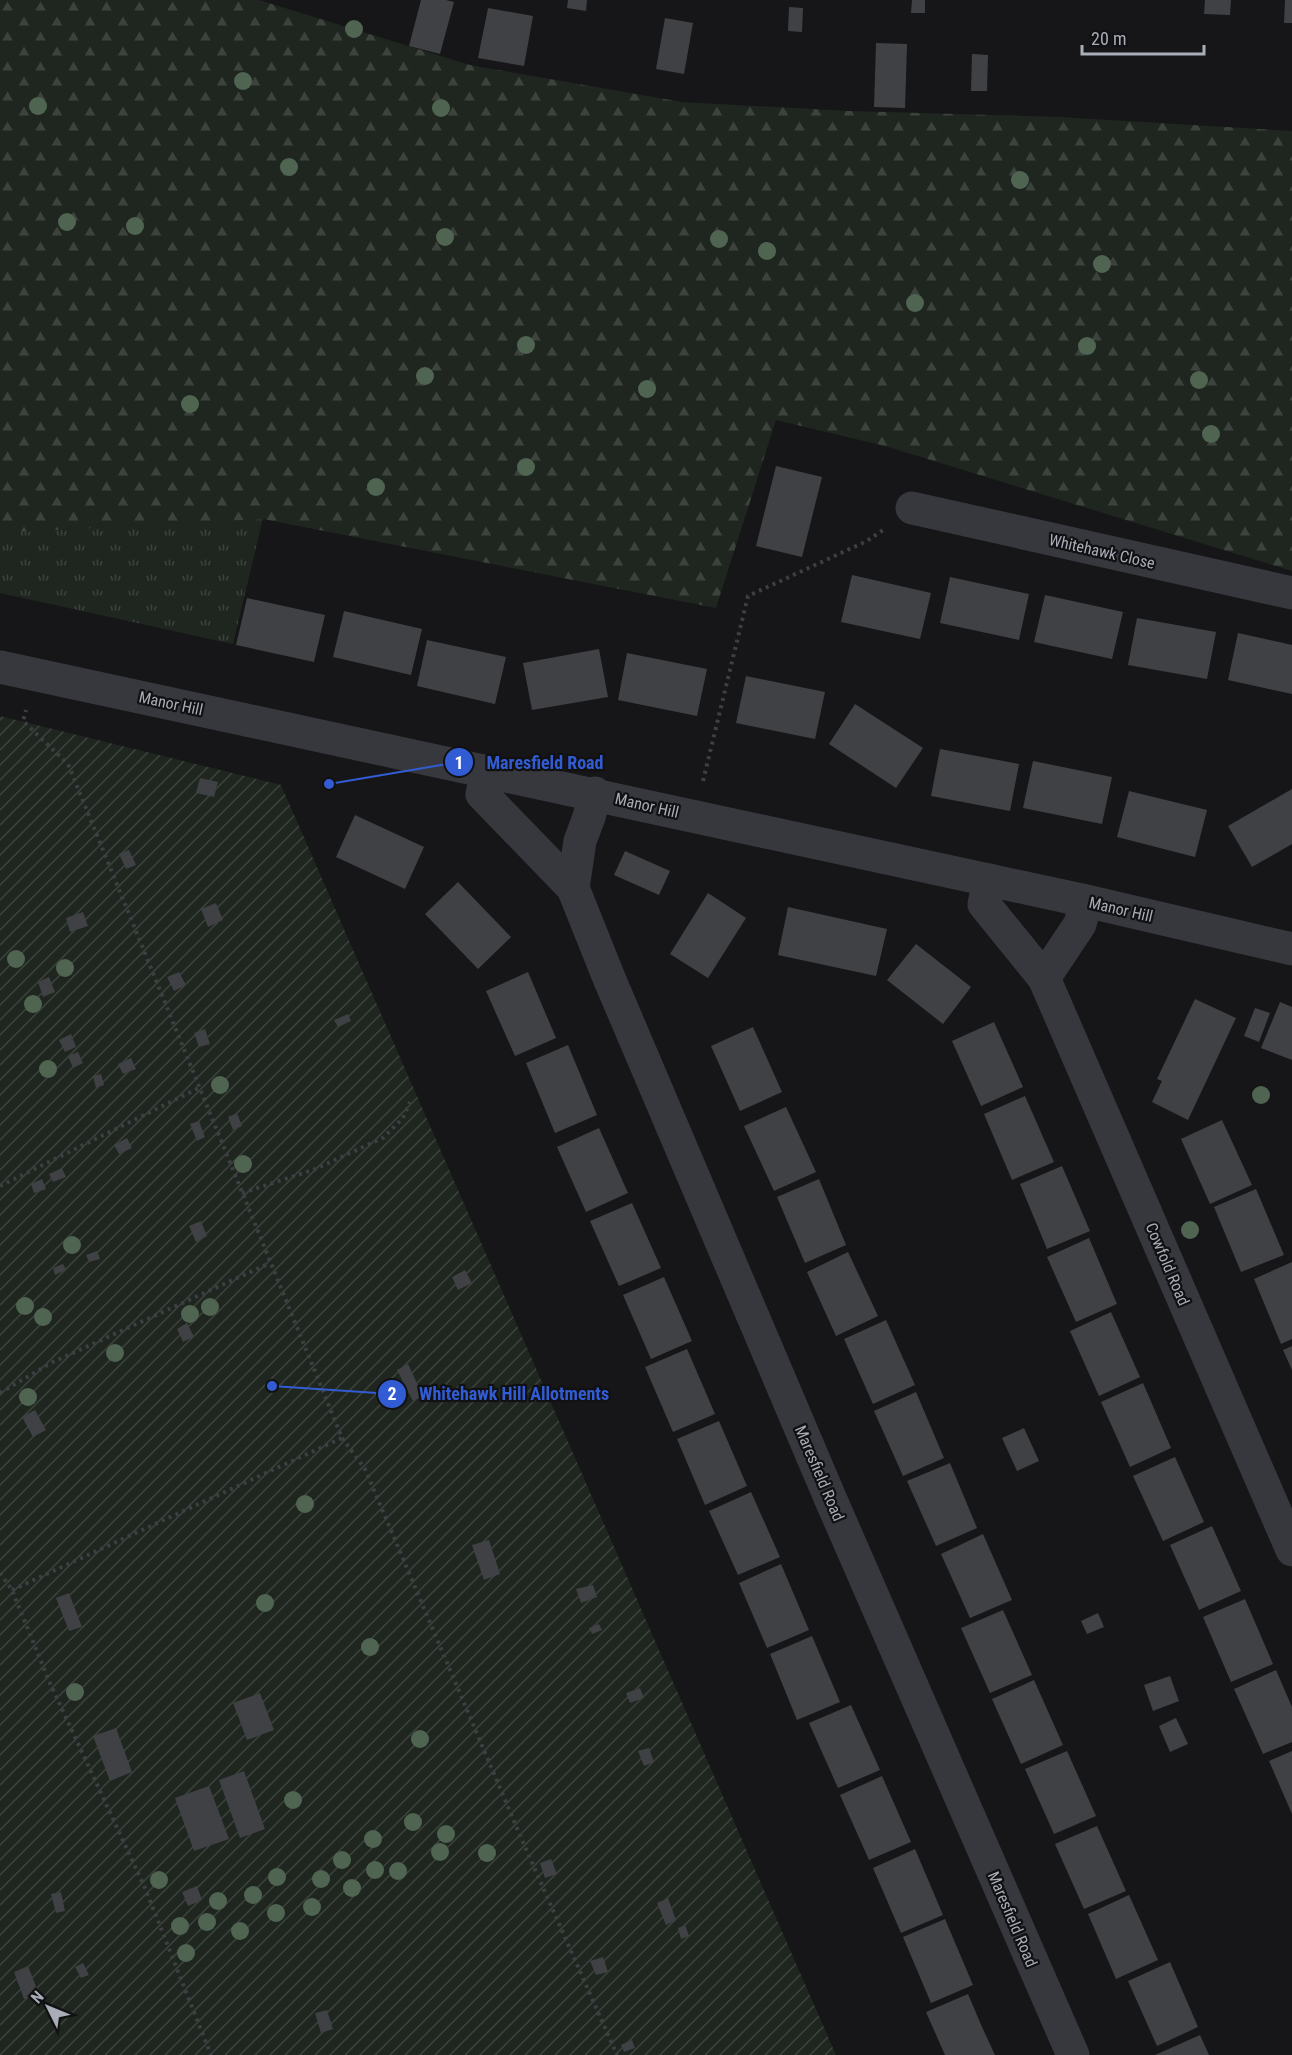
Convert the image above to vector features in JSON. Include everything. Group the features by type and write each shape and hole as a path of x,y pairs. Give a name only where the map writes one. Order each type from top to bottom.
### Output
{"street":[{"name":"Whitehawk Close","path":"912,508 1292,593"},
{"name":"Manor Hill","path":"0,667 595,793 1086,901 1292,949"},
{"name":"Maresfield Road","path":"487,771 482,794 573,888 831,1500 1072,2055"},
{"path":"573,888 580,841 595,793"},
{"name":"Cowfold Road","path":"989,880 984,904 1044,978 1292,1550"},
{"path":"1044,978 1080,924 1086,901"}],"path":[{"path":"694,816 748,597 867,541 912,508"},
{"path":"23,721 68,764 342,1438 365,1469 522,1840 617,2055"},
{"path":"0,1186 199,1088"},
{"path":"242,1193 313,1170 383,1138 403,1118 410,1101"},
{"path":"0,1394 51,1363 270,1263"},
{"path":"12,1590 342,1438"},
{"path":"0,1573 12,1590 49,1681 145,1888 210,2055"}],"green space":[{"path":"0,0 259,0 470,65 682,102 849,111 1059,117 1292,131 1292,571 885,446 776,420 716,608 263,519 0,533"},
{"path":"263,518 233,644 0,593 0,533"},
{"path":"0,716 281,785 836,2055 0,2055"}],"building":[{"path":"421,0 454,2 440,54 409,46"},
{"path":"568,0 587,0 586,11 567,8"},
{"path":"912,0 925,0 925,13 911,13"},
{"path":"1205,0 1231,0 1230,15 1204,14"},
{"path":"1285,0 1292,0 1292,23 1284,23"},
{"path":"789,7 803,8 802,32 788,31"},
{"path":"488,8 533,16 524,66 478,58"},
{"path":"665,18 693,23 684,74 656,69"},
{"path":"876,43 907,44 905,108 874,107"},
{"path":"972,54 988,55 987,91 971,91"},
{"path":"776,466 822,477 802,557 756,546"},
{"path":"852,575 931,593 920,639 841,622"},
{"path":"950,577 1029,594 1019,640 940,623"},
{"path":"1045,595 1123,612 1112,659 1034,642"},
{"path":"247,598 325,615 314,662 236,645"},
{"path":"344,611 422,629 411,675 333,657"},
{"path":"1137,618 1216,632 1207,679 1128,665"},
{"path":"1238,633 1292,645 1292,694 1228,680"},
{"path":"427,640 506,657 495,704 417,686"},
{"path":"599,649 608,697 532,710 523,663"},
{"path":"627,653 707,669 697,716 618,700"},
{"path":"746,676 825,692 815,739 736,723"},
{"path":"855,704 923,748 896,788 829,744"},
{"path":"940,749 1019,764 1010,811 931,796"},
{"path":"1033,761 1112,777 1102,824 1023,808"},
{"path":"200,778 218,782 214,797 196,793"},
{"path":"1292,789 1292,844 1252,867 1228,826"},
{"path":"1129,791 1207,810 1195,857 1117,837"},
{"path":"355,815 424,847 405,889 336,857"},
{"path":"129,850 136,865 126,869 119,854"},
{"path":"625,851 670,871 659,895 614,875"},
{"path":"458,882 511,937 478,969 425,914"},
{"path":"708,893 746,918 708,978 670,954"},
{"path":"216,903 223,920 208,927 201,909"},
{"path":"788,907 887,929 876,976 778,955"},
{"path":"83,912 88,926 70,932 66,918"},
{"path":"916,944 971,987 943,1024 887,980"},
{"path":"179,972 186,985 174,991 167,977"},
{"path":"528,972 556,1038 515,1056 486,991"},
{"path":"49,977 55,992 43,997 38,982"},
{"path":"1195,999 1236,1018 1188,1120 1152,1102 1162,1081 1157,1079"},
{"path":"1280,1002 1292,1007 1292,1060 1261,1048"},
{"path":"1255,1008 1270,1013 1259,1042 1244,1036"},
{"path":"348,1014 351,1021 338,1027 334,1020"},
{"path":"994,1022 1023,1087 981,1106 952,1041"},
{"path":"753,1027 782,1092 740,1111 711,1046"},
{"path":"205,1029 210,1044 199,1047 194,1033"},
{"path":"71,1034 76,1047 65,1052 59,1040"},
{"path":"568,1045 597,1115 555,1133 526,1063"},
{"path":"78,1052 83,1063 73,1068 68,1056"},
{"path":"131,1058 136,1069 123,1074 118,1064"},
{"path":"101,1074 104,1085 96,1088 93,1076"},
{"path":"1025,1096 1054,1162 1012,1180 984,1114"},
{"path":"786,1107 816,1172 774,1191 744,1126"},
{"path":"237,1113 242,1126 233,1130 228,1117"},
{"path":"1222,1120 1252,1185 1210,1204 1181,1139"},
{"path":"199,1121 205,1137 197,1141 190,1124"},
{"path":"599,1128 628,1193 586,1212 557,1147"},
{"path":"127,1138 132,1148 119,1154 114,1145"},
{"path":"1062,1166 1090,1231 1047,1249 1020,1184"},
{"path":"62,1168 66,1177 53,1182 49,1174"},
{"path":"42,1179 46,1189 34,1193 31,1184"},
{"path":"819,1179 846,1245 805,1263 777,1197"},
{"path":"1256,1189 1284,1255 1241,1272 1214,1207"},
{"path":"632,1203 661,1268 619,1286 590,1221"},
{"path":"201,1221 207,1236 196,1242 189,1226"},
{"path":"1089,1238 1117,1304 1076,1322 1047,1257"},
{"path":"97,1251 100,1259 89,1262 86,1255"},
{"path":"848,1252 878,1316 836,1336 807,1272"},
{"path":"1292,1262 1292,1339 1281,1344 1254,1279"},
{"path":"63,1264 66,1270 55,1275 53,1268"},
{"path":"465,1270 472,1283 458,1290 452,1277"},
{"path":"664,1277 692,1341 651,1359 623,1295"},
{"path":"1111,1312 1140,1377 1099,1396 1070,1331"},
{"path":"886,1320 915,1385 873,1404 844,1339"},
{"path":"187,1323 194,1337 183,1342 177,1329"},
{"path":"1292,1346 1292,1370 1283,1350"},
{"path":"687,1349 715,1414 673,1432 645,1367"},
{"path":"408,1364 423,1396 413,1401 397,1370"},
{"path":"1143,1383 1171,1448 1130,1467 1101,1402"},
{"path":"916,1392 944,1458 903,1476 874,1411"},
{"path":"35,1410 46,1430 33,1437 22,1417"},
{"path":"719,1421 747,1486 705,1505 677,1439"},
{"path":"1024,1428 1039,1461 1017,1471 1002,1438"},
{"path":"1175,1457 1204,1522 1163,1541 1133,1476"},
{"path":"950,1463 977,1528 936,1546 907,1481"},
{"path":"751,1492 780,1557 738,1575 709,1511"},
{"path":"1212,1526 1241,1591 1199,1610 1170,1545"},
{"path":"983,1534 1012,1600 970,1618 941,1554"},
{"path":"489,1540 500,1574 484,1580 472,1545"},
{"path":"781,1564 809,1630 767,1648 739,1583"},
{"path":"593,1585 597,1597 581,1603 576,1589"},
{"path":"69,1593 82,1627 69,1631 56,1598"},
{"path":"1245,1599 1273,1664 1231,1682 1203,1617"},
{"path":"1003,1610 1032,1675 990,1693 961,1628"},
{"path":"1098,1613 1104,1627 1087,1634 1081,1621"},
{"path":"599,1624 602,1630 592,1634 589,1628"},
{"path":"812,1636 840,1702 797,1720 770,1654"},
{"path":"1276,1670 1292,1707 1292,1742 1263,1754 1234,1689"},
{"path":"1170,1676 1179,1701 1153,1711 1144,1685"},
{"path":"1034,1680 1063,1745 1021,1764 992,1699"},
{"path":"640,1688 644,1698 630,1703 626,1693"},
{"path":"260,1693 274,1730 247,1740 233,1703"},
{"path":"851,1705 880,1770 838,1788 809,1723"},
{"path":"1176,1718 1188,1744 1170,1752 1159,1726"},
{"path":"116,1728 132,1772 110,1781 93,1736"},
{"path":"649,1748 654,1762 644,1766 638,1751"},
{"path":"1067,1751 1096,1816 1054,1834 1025,1769"},
{"path":"1292,1751 1292,1814 1269,1761"},
{"path":"244,1771 265,1829 240,1838 219,1780"},
{"path":"882,1776 911,1842 869,1860 840,1795"},
{"path":"209,1786 229,1839 194,1851 175,1798"},
{"path":"1097,1826 1126,1891 1084,1909 1055,1844"},
{"path":"915,1849 943,1915 901,1933 873,1868"},
{"path":"551,1859 557,1874 545,1878 540,1863"},
{"path":"197,1886 202,1900 188,1906 182,1892"},
{"path":"61,1892 65,1911 56,1913 51,1894"},
{"path":"1129,1895 1158,1960 1116,1979 1088,1914"},
{"path":"668,1898 676,1920 666,1925 657,1903"},
{"path":"945,1919 973,1985 931,2003 903,1937"},
{"path":"685,1925 689,1936 681,1939 678,1928"},
{"path":"603,1957 608,1972 596,1975 590,1961"},
{"path":"1170,1962 1198,2027 1157,2046 1128,1981"},
{"path":"83,1963 89,1975 81,1978 75,1967"},
{"path":"28,1966 39,1994 24,1999 14,1972"},
{"path":"968,1994 995,2055 945,2055 926,2012"},
{"path":"327,2010 333,2029 321,2033 315,2013"},
{"path":"1200,2035 1209,2055 1155,2055"},
{"path":"632,2040 635,2048 624,2052 621,2045"}],"place":[{"name":"Maresfield Road","path":"329,784"},
{"name":"Whitehawk Hill Allotments","path":"272,1386"}]}
